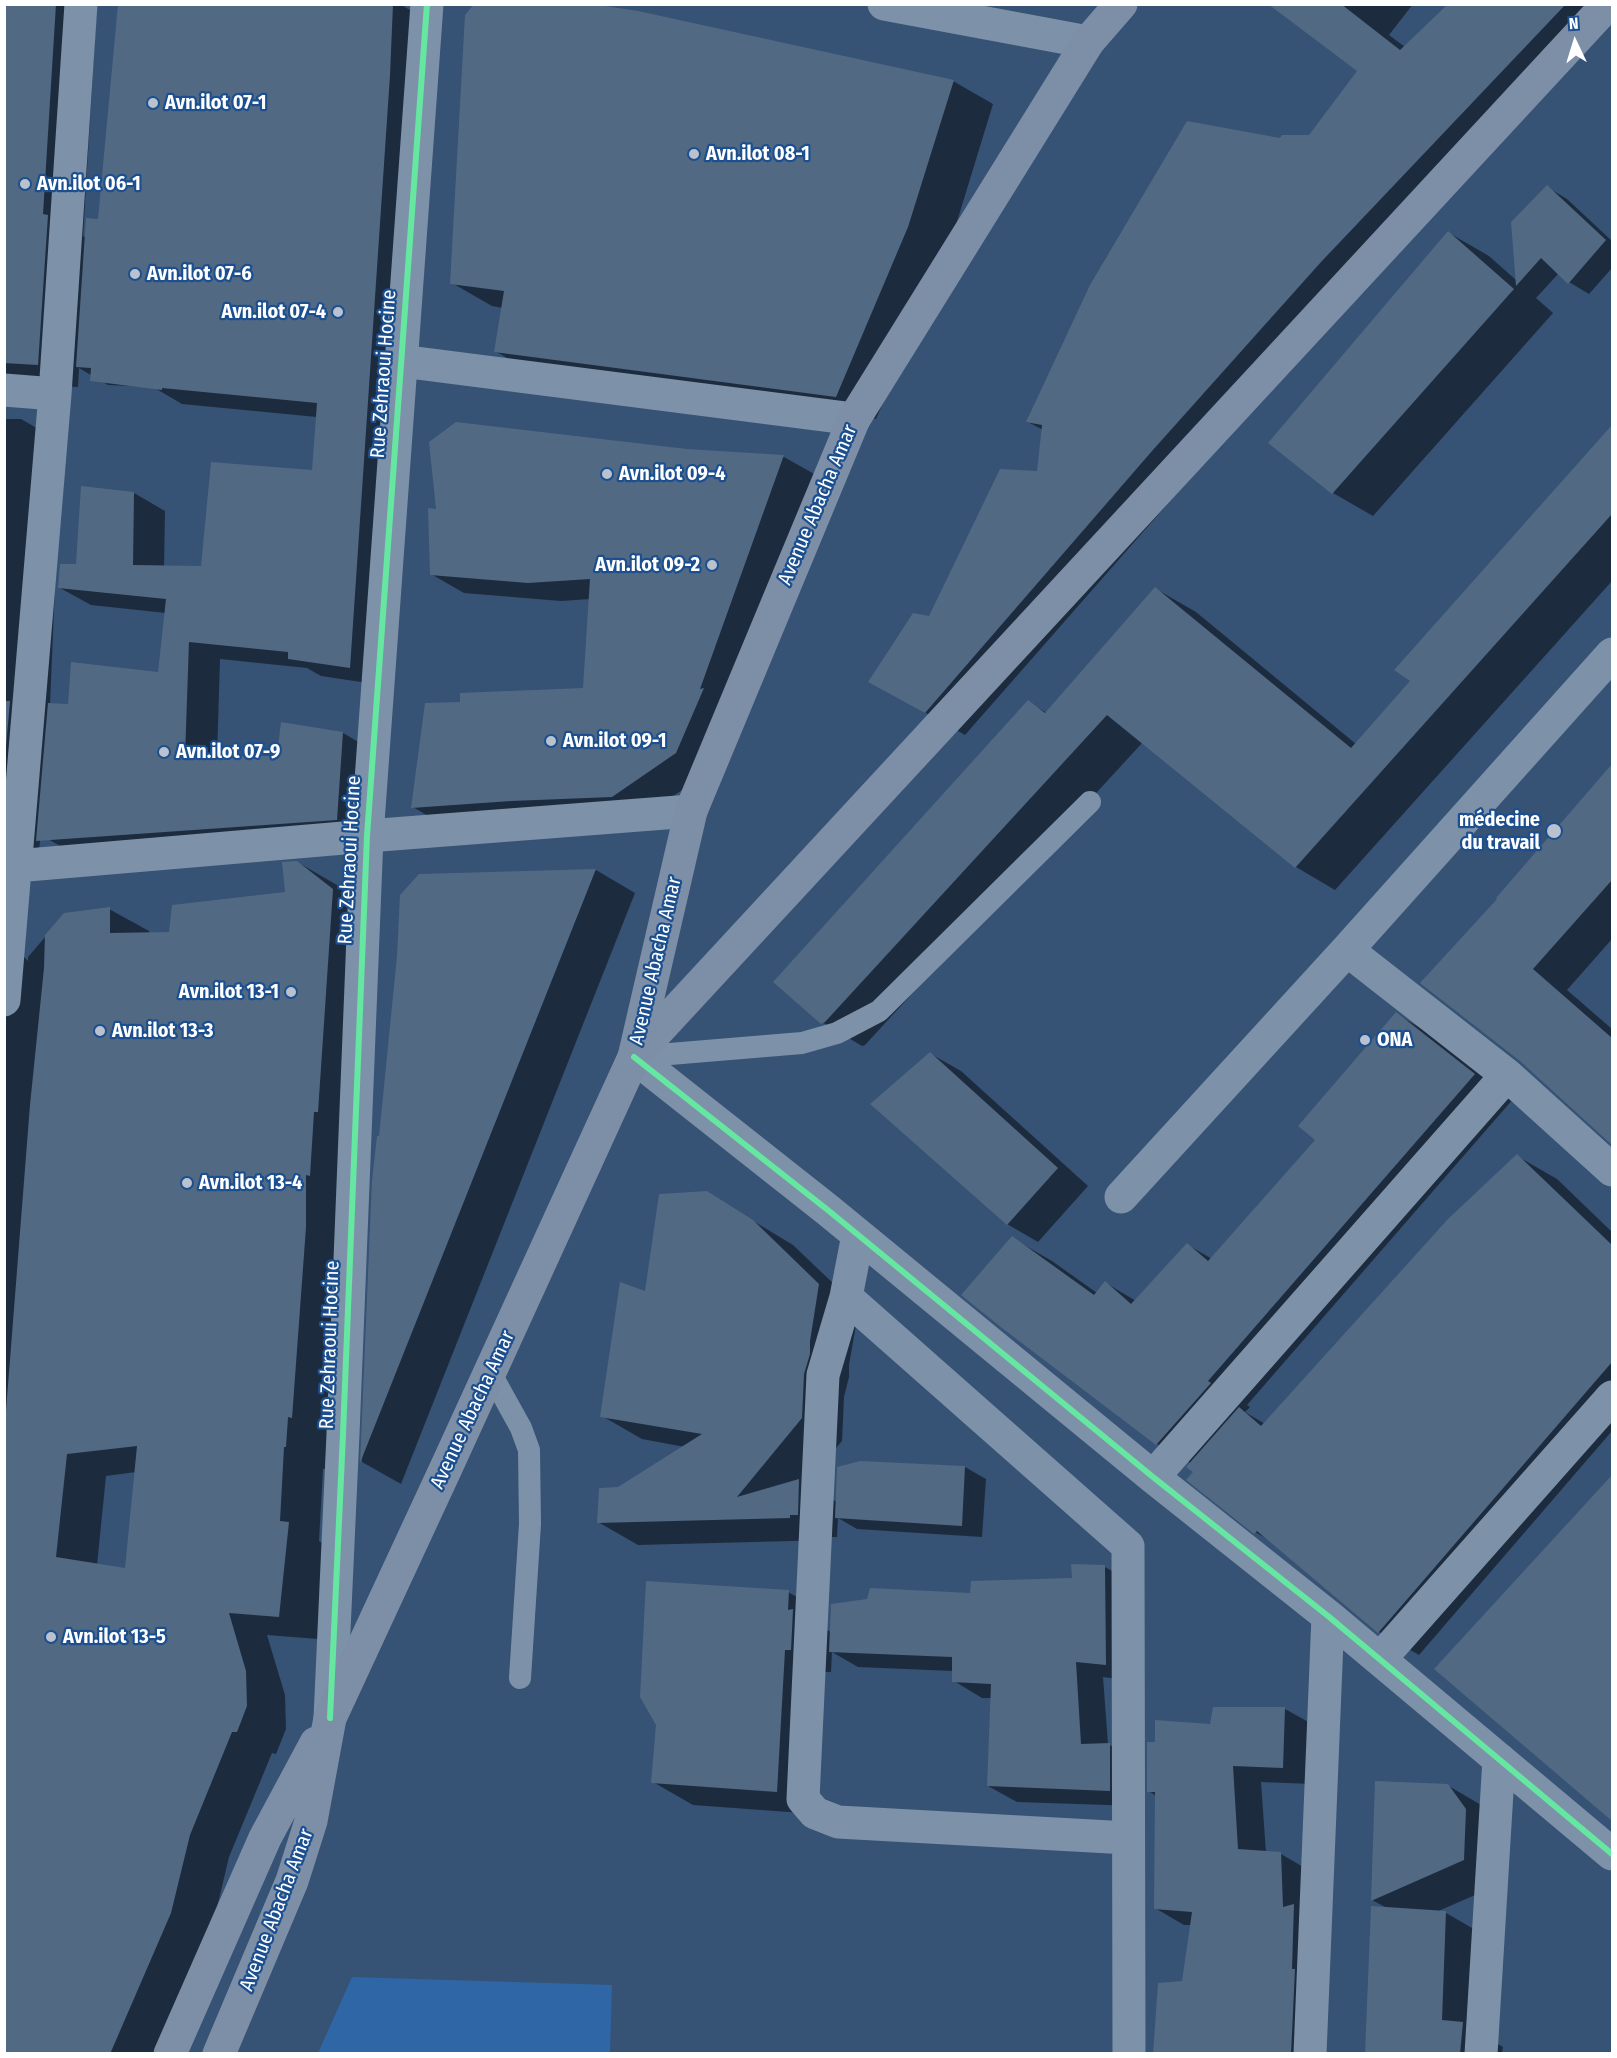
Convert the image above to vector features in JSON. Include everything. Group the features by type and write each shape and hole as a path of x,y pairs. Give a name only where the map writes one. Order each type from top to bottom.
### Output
{"main road":[{"name":"Avenue Abacha Amar","path":"219,2054 291,1881 308,1831 330,1718 634,1057 691,811 854,419 1088,42 1121,4"},
{"path":"634,1057 1608,4"},
{"path":"170,2054 265,1838 330,1718"}],"street":[{"path":"4,1000 10,867 55,394 81,4"},
{"name":"Rue Zehraoui Hocine","path":"330,1718 367,836 427,4"},
{"path":"884,4 1088,42"},
{"path":"401,361 854,419"},
{"path":"4,390 55,394"},
{"path":"1121,1197 1347,950 1612,654"},
{"path":"10,867 691,811"},
{"path":"1347,950 1507,1075 1612,1170"},
{"path":"634,1057 858,1235 1153,1477 1328,1616 1612,1854"},
{"path":"1153,1477 1507,1075"},
{"path":"858,1235 846,1297 823,1375 803,1799 815,1813 838,1822 1128,1838"},
{"path":"846,1297 1128,1546 1129,2051"},
{"path":"1380,1659 1612,1397"},
{"path":"1310,2054 1328,1616"},
{"path":"1481,2054 1499,1759"}],"lane":[{"path":"634,1057 802,1043 837,1033 879,1011 1090,802"},
{"path":"490,1372 529,1450 530,1524 520,1677"}],"shaded area":[{"path":"352,1977 612,1985 610,2053 318,2053"}],"building":[{"name":"Avn.ilot 06-1","path":"4,4 56,4 43,214 48,215 38,365 4,363"},
{"path":"118,4 393,4 350,668 288,659 288,652 189,642 185,756 277,756 281,722 343,732 337,820 36,841 48,703 68,704 71,662 158,672 166,599 58,588 60,564 76,564 81,486 134,492 133,565 201,566 211,462 312,470 317,403 162,388 162,390 90,381 91,368 76,367 86,218 98,219"},
{"name":"Avn.ilot 08-1","path":"474,4 592,4 638,11 954,80 908,227 836,397 494,352 504,291 450,284 465,15"},
{"path":"1268,4 1341,4 1400,50 1448,4 1566,4 1321,262 1152,451 925,713 868,682 913,613 929,616 1000,469 1037,471 1042,425 1026,422 1090,285 1187,121 1280,138 1282,135 1309,135 1357,71"},
{"path":"1547,185 1606,240 1568,284 1541,258 1516,286 1511,222"},
{"path":"1448,231 1514,289 1332,494 1268,443"},
{"path":"456,422 687,449 784,455 700,689 704,688 676,753 612,797 411,808 425,703 460,702 460,693 583,688 590,579 528,583 430,575 428,508 436,509 429,442"},
{"path":"1612,425 1612,514 1295,868 1107,715 825,1022 821,1024 773,982 1028,700 1045,713 1155,587 1351,748 1410,681 1394,670"},
{"path":"4,701 10,701 4,770"},
{"path":"1612,764 1612,880 1533,969 1612,1038 1612,1145 1520,1061 1420,983 1497,899"},
{"path":"297,861 333,889 318,1112 314,1112 310,1176 306,1175 306,1227 292,1418 288,1417 286,1447 284,1447 280,1521 289,1522 279,1617 229,1613 246,1671 247,1706 237,1732 232,1732 190,1835 171,1913 110,2054 4,2054 4,1436 45,935 64,913 110,907 110,933 169,932 172,905 285,892 282,862","holes":["137,1446 125,1568 56,1557 67,1454"]},
{"path":"596,869 360,1463 372,1180 377,1136 379,1136 397,956 400,895 419,874"},
{"path":"1396,1012 1475,1074 1208,1381 1211,1383 1156,1445 961,1295 1012,1236 1094,1295 1105,1281 1131,1304 1187,1243 1208,1261 1315,1140 1298,1126"},
{"path":"930,1052 1058,1168 1007,1225 870,1104"},
{"path":"1517,1154 1612,1245 1612,1362 1378,1633 1257,1531 1254,1534 1186,1480 1193,1472 1186,1467 1239,1407 1261,1426 1448,1219"},
{"path":"707,1191 753,1220 819,1284 810,1354 804,1374 802,1418 737,1497 799,1479 798,1515 790,1515 790,1518 597,1523 599,1488 618,1487 702,1434 600,1417 620,1282 645,1291 659,1194"},
{"path":"860,1461 965,1466 962,1526 835,1518 837,1467"},
{"path":"1612,1475 1612,1821 1434,1669"},
{"path":"1071,1564 1105,1565 1106,1665 1076,1662 1081,1744 1110,1743 1110,1791 987,1786 991,1684 952,1682 952,1657 829,1652 831,1604 867,1599 870,1588 970,1593 971,1581 1072,1578"},
{"path":"646,1581 789,1590 788,1610 793,1609 791,1650 785,1650 777,1792 651,1783 656,1725 640,1697"},
{"path":"1213,1707 1285,1707 1283,1768 1233,1766 1238,1849 1281,1852 1283,1907 1294,1904 1292,1969 1295,1969 1291,2054 1153,2054 1158,1983 1182,1981 1192,1912 1154,1909 1155,1792 1147,1792 1147,1742 1155,1742 1155,1720 1210,1724"},
{"path":"1375,1781 1448,1784 1466,1809 1464,1860 1371,1901"},
{"path":"1371,1906 1446,1911 1442,2020 1463,2022 1460,2054 1365,2054"}],"cycle path":[{"path":"330,1718 367,836 427,4"},
{"path":"634,1057 829,1211 1153,1477 1328,1616 1612,1854"}],"place":[{"name":"Avn.ilot 07-1","path":"153,103"},
{"name":"Avn.ilot 08-1","path":"694,154"},
{"name":"Avn.ilot 06-1","path":"25,184"},
{"name":"Avn.ilot 07-6","path":"135,274"},
{"name":"Avn.ilot 07-4","path":"338,312"},
{"name":"Avn.ilot 09-4","path":"607,474"},
{"name":"Avn.ilot 09-2","path":"712,565"},
{"name":"Avn.ilot 09-1","path":"551,741"},
{"name":"Avn.ilot 07-9","path":"164,752"},
{"name":"médecine du travail","path":"1554,831"},
{"name":"Avn.ilot 13-1","path":"291,992"},
{"name":"Avn.ilot 13-3","path":"100,1031"},
{"name":"ONA","path":"1365,1040"},
{"name":"Avn.ilot 13-4","path":"187,1183"},
{"name":"Avn.ilot 13-5","path":"51,1637"}]}
